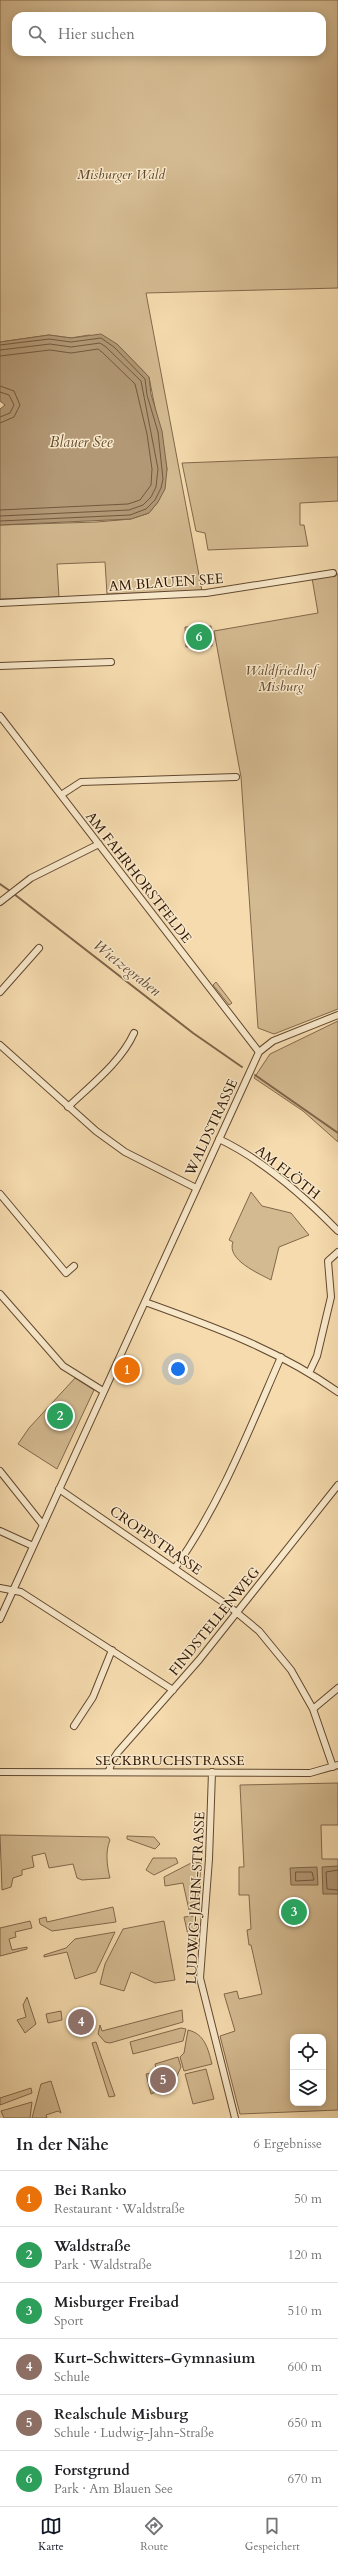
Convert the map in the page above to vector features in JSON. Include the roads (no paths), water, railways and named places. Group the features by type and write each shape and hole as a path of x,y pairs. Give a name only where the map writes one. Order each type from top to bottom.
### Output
{"street":[{"name":"AM BLAUEN SEE","path":"0,603 206,593 333,573"},
{"path":"0,666 111,662"},
{"name":"AM FAHRHORSTFELDE","path":"0,716 259,1052"},
{"path":"61,795 81,782 236,777"},
{"path":"0,902 16,888 53,866 99,844"},
{"path":"0,992 39,948"},
{"path":"259,1052 273,1042 338,1015"},
{"path":"68,1107 117,1058 130,1043 134,1033"},
{"path":"0,1045 68,1107 125,1152 196,1188"},
{"name":"WALDSTRASSE","path":"0,1619 259,1052"},
{"name":"AM FLÖTH","path":"219,1139 256,1160 312,1205 338,1231"},
{"path":"0,1194 66,1273 74,1266"},
{"path":"309,1373 317,1356 331,1297 328,1261 338,1252"},
{"path":"0,1294 55,1358 76,1376 103,1391"},
{"path":"145,1302 228,1332 281,1357 338,1392"},
{"path":"176,1568 203,1527 224,1487 281,1357"},
{"path":"0,1471 43,1525"},
{"name":"FINDSTELLENWEG","path":"109,1771 112,1761 118,1752 173,1690 237,1613 338,1485"},
{"name":"CROPPSTRASSE","path":"59,1489 176,1568 237,1613 275,1649 291,1670 313,1708 335,1766"},
{"path":"0,1531 33,1546"},
{"path":"0,1588 21,1592 173,1690"},
{"path":"74,1726 93,1697 112,1650"},
{"path":"313,1708 338,1688"},
{"name":"SECKBRUCHSTRASSE","path":"0,1772 109,1771 310,1773 335,1766"},
{"name":"LUDWIG-JAHN-STRASSE","path":"212,1772 209,1859 200,1978 235,2118"}],"water":[{"name":"Blauer See","path":"101,334 117,344 149,377 151,394 162,431 167,469 165,489 158,502 149,513 131,519 0,525 0,409 5,405 0,401 0,342 49,335 71,338"},
{"path":"338,1866 338,1894 323,1894 322,1867"},
{"path":"317,1867 318,1885 291,1885 290,1868"}],"waterway":[{"name":"Wietzegraben","path":"0,884 10,891"},
{"name":"Wietzegraben","path":"14,894 193,1033 242,1067"},
{"name":"Wietzegraben","path":"255,1075 338,1133"}],"place":[{"name":"Forstgrund","path":"199,637"},
{"name":"Bei Ranko","path":"127,1370"},
{"name":"Waldstraße","path":"60,1416"},
{"name":"Misburger Freibad","path":"294,1912"},
{"name":"Kurt-Schwitters-Gymnasium","path":"81,2022"},
{"name":"Realschule Misburg","path":"163,2080"}],"park label":[{"name":"Misburger Wald","path":"121,174"},
{"name":"Waldfriedhof Misburg","path":"281,678"}]}
